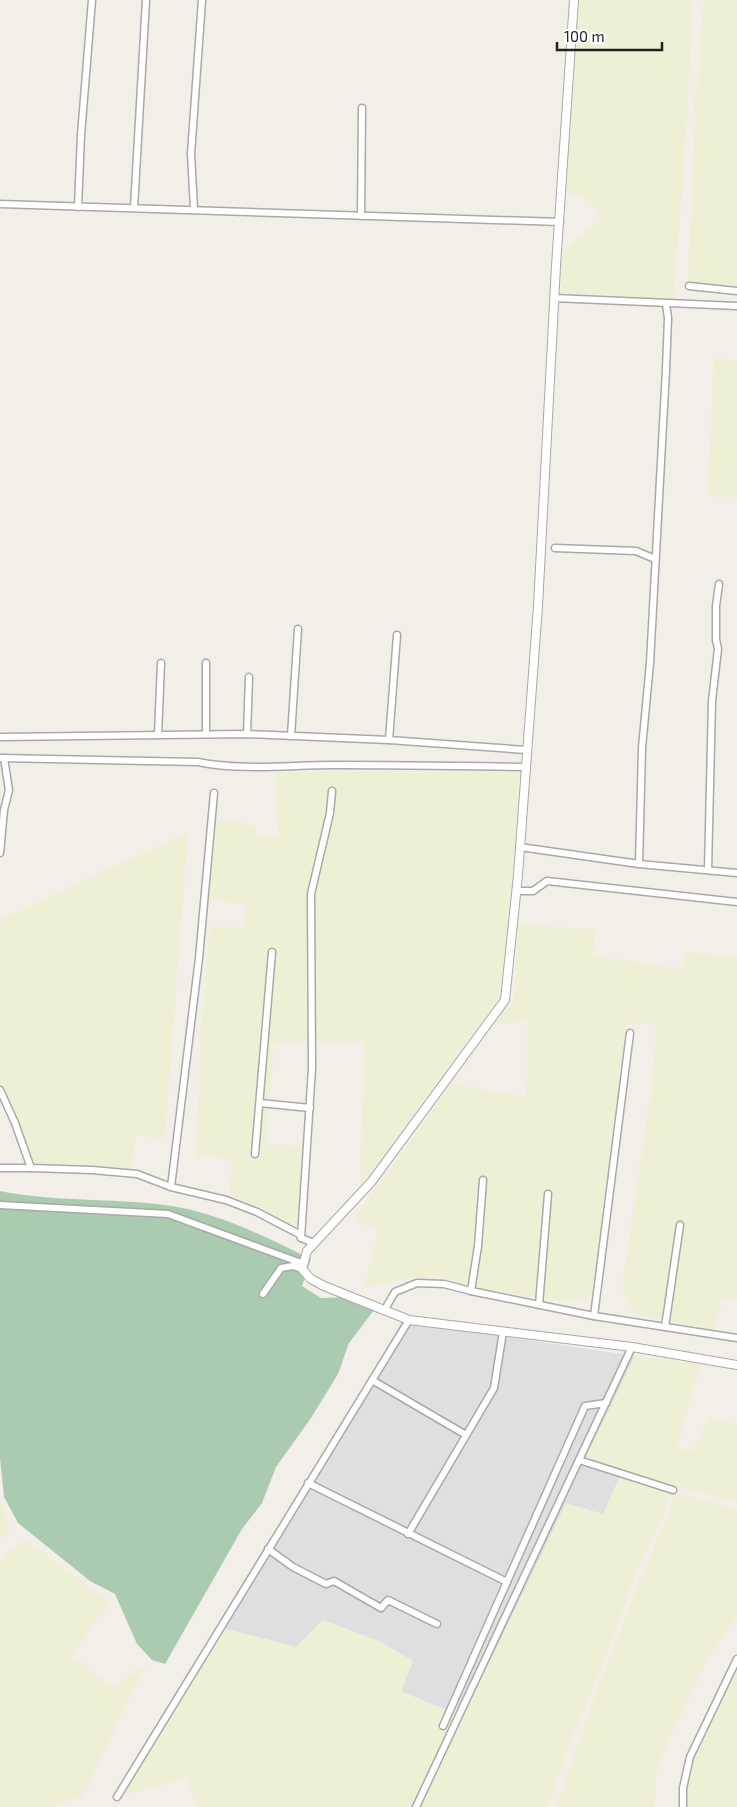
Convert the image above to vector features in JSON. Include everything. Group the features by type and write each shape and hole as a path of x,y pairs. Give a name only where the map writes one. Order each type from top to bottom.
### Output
{"street":[{"path":"78,207 81,135 92,0"},
{"path":"134,208 146,0"},
{"path":"194,209 191,154 202,0"},
{"path":"303,1267 307,1251 372,1181 505,1000 520,848 538,606 554,298 574,0"},
{"path":"361,216 362,108"},
{"path":"0,204 560,222"},
{"path":"689,286 737,291"},
{"path":"554,298 737,306"},
{"path":"639,864 642,748 666,380 668,318 666,304"},
{"path":"555,548 636,551 655,559"},
{"path":"708,870 712,701 718,649 716,640 716,606 719,584"},
{"path":"291,736 298,629"},
{"path":"389,740 397,635"},
{"path":"206,662 206,734"},
{"path":"158,735 162,663"},
{"path":"247,734 249,677"},
{"path":"0,737 247,734 389,740 526,750"},
{"path":"0,853 4,810 9,790 2,758 198,762 212,765 268,768 332,765 525,767"},
{"path":"301,1238 312,1068 311,894 330,813 332,791"},
{"path":"171,1187 199,958 214,793"},
{"path":"520,848 639,864 737,873"},
{"path":"516,891 533,891 547,881 737,902"},
{"path":"256,1154 272,952"},
{"path":"594,1316 630,1033"},
{"path":"0,1090 15,1123 30,1168"},
{"path":"260,1103 310,1108"},
{"path":"0,1168 92,1170 137,1174 171,1187 219,1198 257,1212 299,1234 301,1238 314,1242"},
{"path":"471,1291 478,1246 483,1180"},
{"path":"539,1305 548,1194"},
{"path":"0,1205 168,1214 303,1267 311,1279 324,1286 409,1320 632,1347 737,1365"},
{"path":"665,1327 680,1225"},
{"path":"263,1294 281,1268 303,1267"},
{"path":"385,1309 395,1292 417,1284 444,1284 594,1316 737,1338"},
{"path":"117,1796 409,1320"},
{"path":"408,1534 494,1388 503,1332"},
{"path":"416,1807 632,1347"},
{"path":"372,1380 466,1436"},
{"path":"443,1726 585,1406 606,1403"},
{"path":"579,1460 673,1490"},
{"path":"308,1483 508,1582"},
{"path":"268,1549 293,1567 326,1584 334,1581 381,1608 388,1600 437,1624"},
{"path":"683,1807 683,1788 690,1757 737,1659"}],"shaded area":[{"path":"402,1321 635,1356 585,1461 623,1471 604,1516 567,1504 468,1705 444,1709 400,1691 413,1661 296,1647 225,1629"}],"green space":[{"path":"579,0 693,0 684,172 673,300 560,292 563,250 603,218 586,198 566,192 570,65"},
{"path":"703,0 737,0 737,290 688,282 695,115 693,97 698,84"},
{"path":"714,358 737,362 737,498 708,495"},
{"path":"519,771 516,862 505,990 360,1187 364,1042 274,1042 266,1145 307,1146 302,1228 281,1221 257,1206 229,1198 232,1159 196,1156 201,1030 210,926 244,928 246,906 244,904 209,899 215,820 247,823 256,828 256,835 278,837 275,772"},
{"path":"188,832 165,1139 136,1135 132,1168 35,1164 0,1085 0,920"},
{"path":"518,924 595,930 593,956 683,969 684,952 737,957 737,1299 723,1299 713,1332 633,1313 622,1289 653,1076 656,1025 626,1022 592,1295 569,1302 492,1290 441,1278 414,1278 364,1287 379,1228 353,1221 451,1084 526,1097 528,1021 493,1024 514,1000"},
{"path":"0,1191 41,1197 164,1205 202,1213 240,1226 311,1259 302,1286 321,1298 353,1297 377,1306 349,1343 338,1374 311,1418 276,1467 262,1503 242,1529 165,1664 152,1660 137,1644 115,1594 90,1581 18,1523 4,1497 0,1458"},
{"path":"635,1356 700,1363 677,1448 692,1452 710,1418 737,1424 737,1502 584,1461"},
{"path":"619,1478 671,1493 661,1523 638,1567 612,1641 569,1745 548,1807 421,1807 566,1503 603,1514"},
{"path":"674,1492 737,1509 737,1616 707,1659 674,1728 656,1771 654,1807 557,1807 600,1681 646,1565 665,1523"},
{"path":"0,1499 11,1528 0,1538"},
{"path":"28,1541 110,1602 71,1656 113,1687 146,1664 83,1796 51,1807 0,1807 0,1562 4,1554"},
{"path":"323,1620 379,1641 413,1661 401,1691 444,1709 462,1705 413,1807 197,1807 187,1778 117,1797 225,1629 296,1647"},
{"path":"737,1659 737,1807 684,1807 690,1757"}]}
